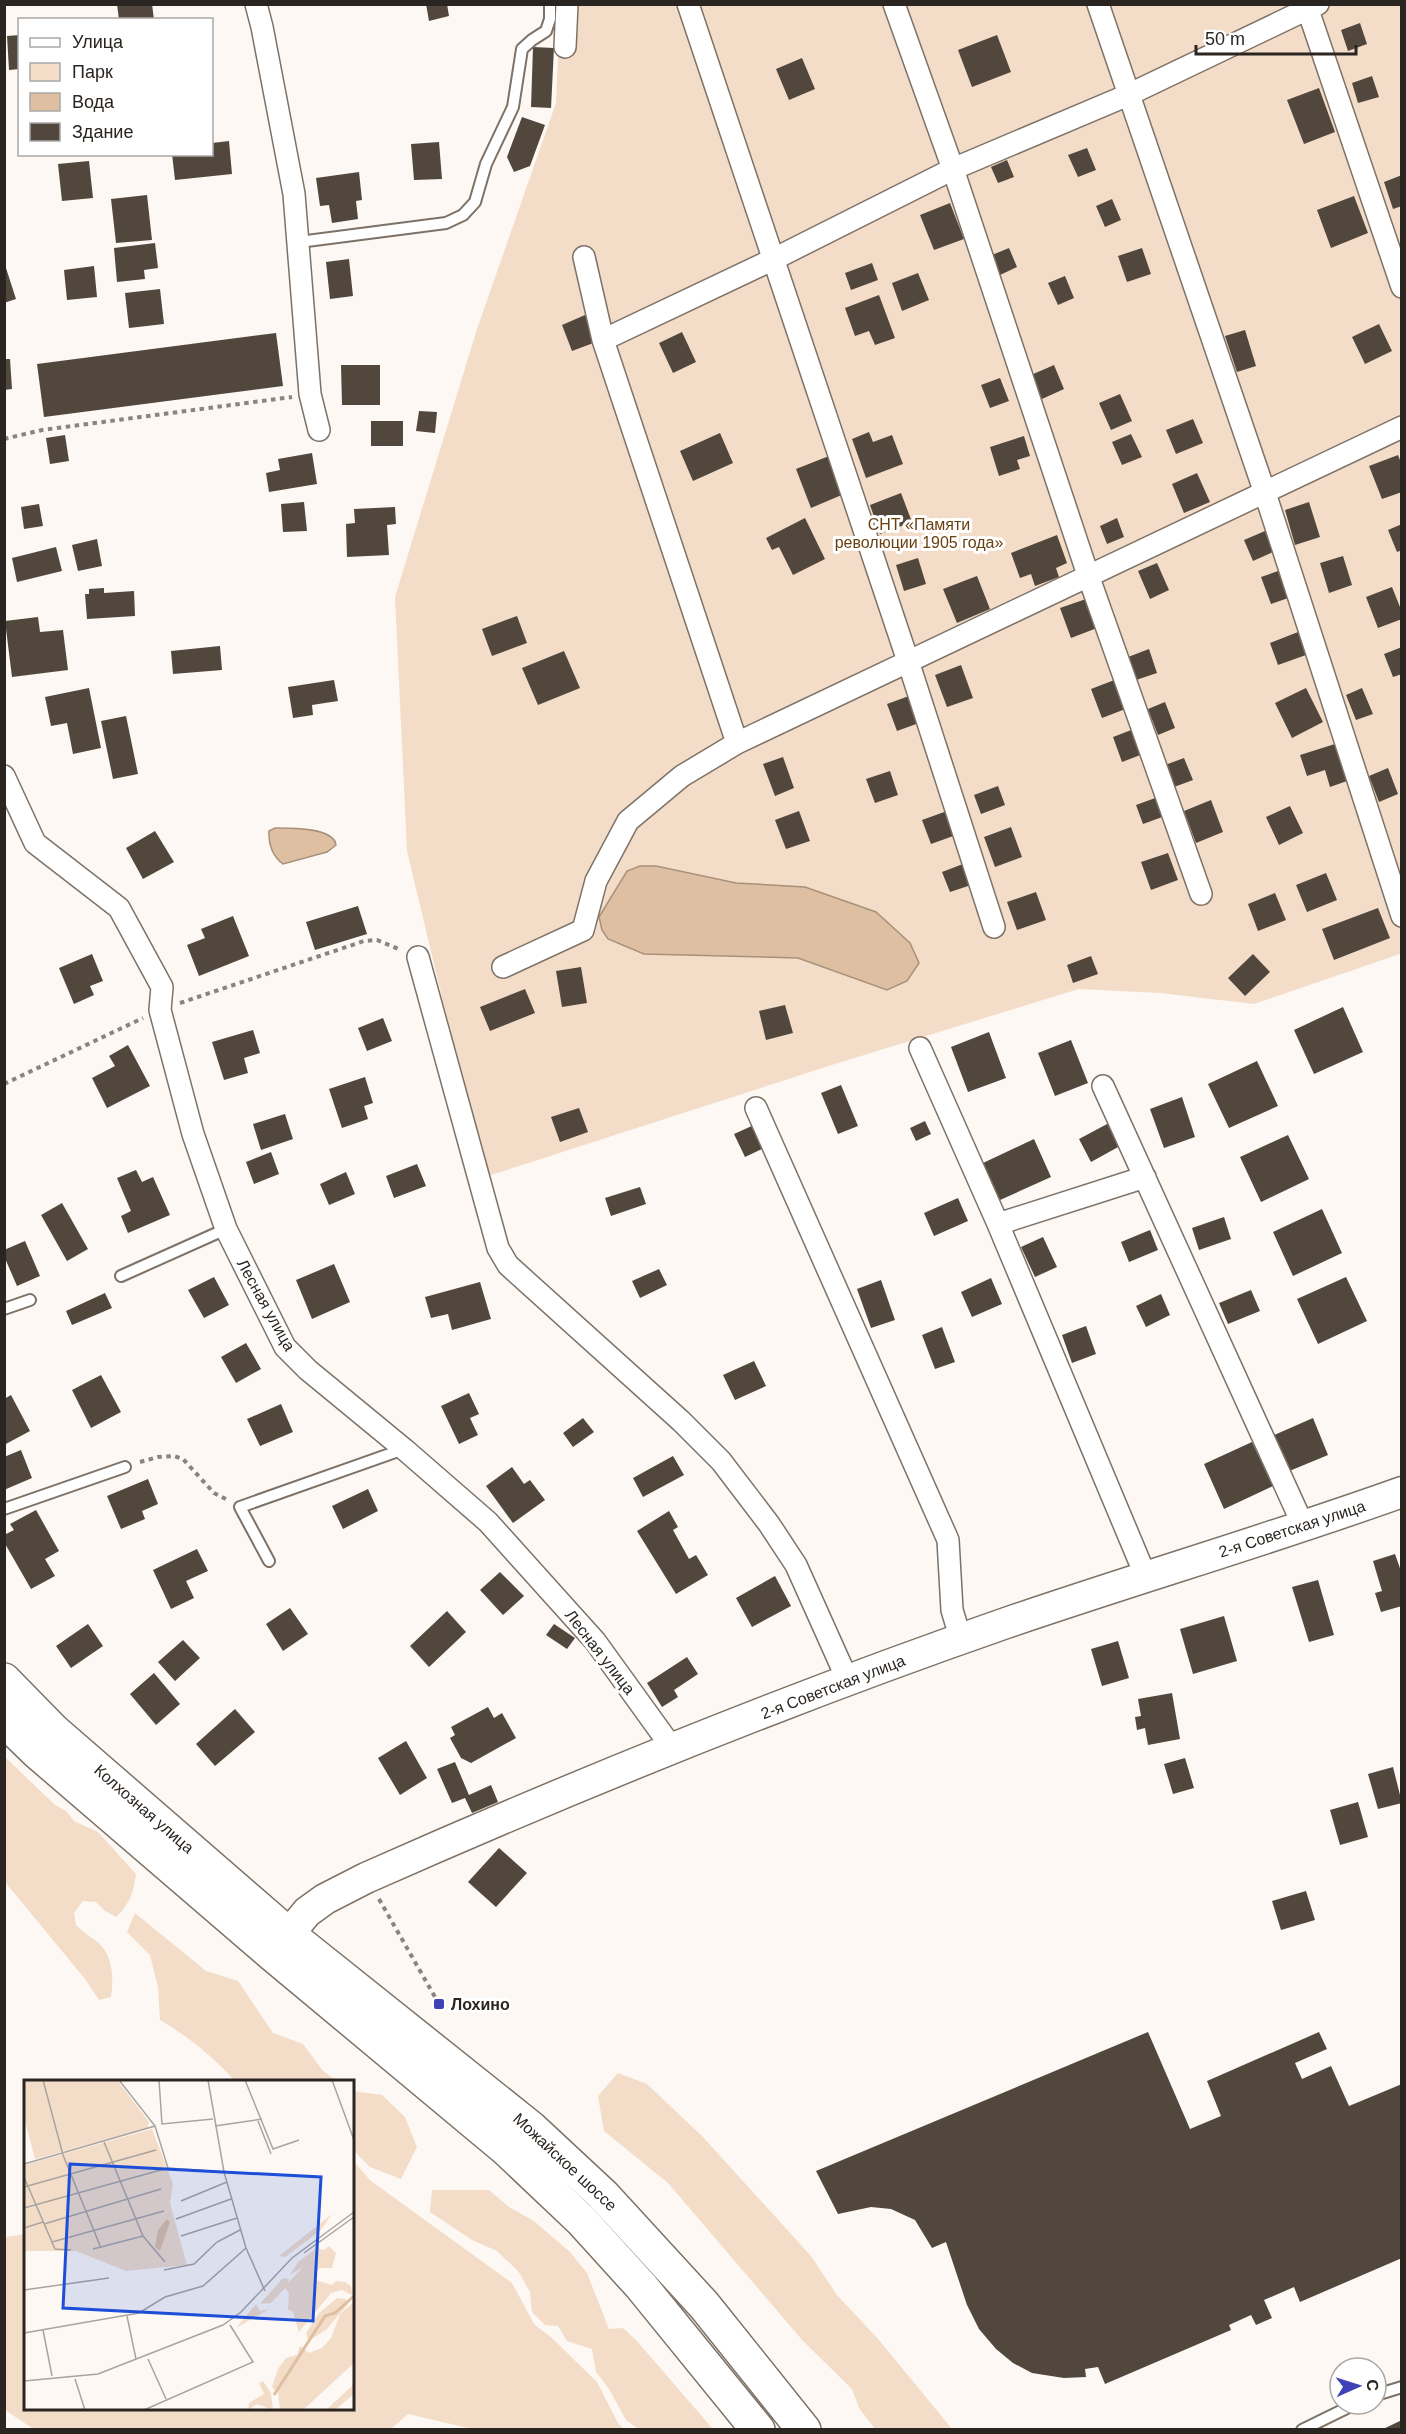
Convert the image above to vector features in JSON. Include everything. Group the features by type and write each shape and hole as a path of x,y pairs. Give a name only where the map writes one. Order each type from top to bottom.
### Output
{"main road":[{"name":"Колхозная улица","path":"4,1680 54,1731 280,1944"},
{"name":"Колхозная улица","path":"4,1720 37,1752 280,1944"},
{"name":"Можайское шоссе","path":"280,1944 506,2149 580,2220 642,2286 758,2430"},
{"name":"Можайское шоссе","path":"280,1944 531,2128 603,2195 704,2305 804,2430"}],"street":[{"path":"256,4 294,194 310,394 319,430"},
{"path":"565,47 567,4"},
{"path":"688,4 908,661 994,927"},
{"path":"894,4 953,170 1088,575 1201,894"},
{"path":"1098,4 1265,493 1401,916"},
{"path":"603,340 774,259 953,170 1128,94 1310,6 1401,287"},
{"path":"584,257 603,340 737,743"},
{"path":"503,967 583,930 596,881 628,821 682,776 737,743 1401,427"},
{"name":"Лесная улица","path":"4,776 35,843 119,908 162,987 160,1010 193,1134 226,1229 285,1347 308,1370 488,1522 587,1632 673,1749"},
{"path":"418,957 498,1248 508,1265 681,1421 722,1461 796,1565 848,1681"},
{"path":"920,1048 998,1224 1146,1577"},
{"path":"1103,1086 1303,1525"},
{"path":"756,1108 948,1540 951,1610 961,1640"},
{"path":"998,1224 1145,1177"},
{"name":"2-я Советская улица","path":"280,1944 307,1912 325,1899 366,1878 673,1749 961,1640 1401,1492"}],"lane":[{"path":"298,242 446,223 463,215 475,202 486,164 513,106 522,49 546,31 550,19 550,4"},
{"path":"121,1276 226,1229"},
{"path":"4,1309 30,1300"},
{"path":"269,1561 240,1507 404,1449"},
{"path":"4,1509 124,1467"},
{"path":"1302,2430 1331,2416"}],"path":[{"path":"4,439 42,430 310,394"},
{"path":"4,1084 160,1010 364,941 377,940 418,957"},
{"path":"124,1467 158,1457 174,1456 183,1459 214,1493 240,1507"},
{"path":"366,1878 439,2004"}],"green space":[{"name":"СНТ «Памяти революции 1905 года»","path":"560,5 1401,5 1400,954 1254,1004 1160,993 1079,989 835,1064 485,1177 407,851 395,597 477,329 556,103"},
{"path":"4,1756 55,1805 66,1811 74,1821 98,1832 136,1874 130,1898 116,1917 96,1902 83,1901 74,1913 76,1925 106,1951 112,1973 111,1997 99,2000 85,1979 5,1882"},
{"path":"135,1913 206,1971 238,1981 273,2033 303,2044 323,2071 336,2080 234,2080 200,2047 160,2020 158,1987 150,1955 127,1932"},
{"path":"618,2073 647,2084 703,2137 811,2256 837,2295 879,2340 952,2429 875,2429 859,2408 852,2389 803,2341 668,2183 604,2131 598,2096"},
{"path":"354,2091 382,2095 405,2117 417,2147 401,2179 370,2167 354,2151"},
{"path":"354,2163 371,2181 512,2283 534,2324 552,2338 597,2382 618,2423 624,2429 472,2429 408,2414 390,2430 35,2430 5,2410 5,2237 24,2234 24,2410 354,2410"},
{"path":"432,2190 489,2190 509,2207 534,2221 570,2252 587,2273 609,2329 623,2328 636,2340 713,2429 638,2429 626,2420 609,2389 596,2372 592,2349 567,2341 558,2326 545,2325 532,2312 530,2292 518,2271 497,2251 472,2240 430,2212"}],"water":[{"path":"275,828 320,832 333,839 336,845 327,852 283,864 276,858 270,845 269,831"},
{"path":"640,866 656,866 736,883 805,887 876,912 910,943 919,963 907,981 887,990 798,958 644,954 608,939 602,930 599,917 627,871"}],"building":[{"path":"117,4 152,4 154,18 119,18"},
{"path":"426,4 447,4 449,16 429,21"},
{"path":"1360,23 1367,44 1348,51 1341,30"},
{"path":"18,35 18,69 9,70 7,36"},
{"path":"997,35 1011,72 972,87 958,50"},
{"path":"533,47 554,48 551,108 531,107"},
{"path":"802,58 815,89 789,100 776,69"},
{"path":"1372,76 1379,97 1358,103 1352,83"},
{"path":"1319,88 1335,132 1304,144 1287,100"},
{"path":"522,117 545,125 530,166 514,172 507,157"},
{"path":"229,141 232,174 175,180 172,156 213,156 213,143"},
{"path":"439,142 442,179 414,180 411,144"},
{"path":"1087,148 1096,170 1078,177 1068,155"},
{"path":"1007,160 1014,177 998,183 991,167"},
{"path":"89,161 93,198 62,201 58,164"},
{"path":"359,172 362,200 356,201 358,219 332,223 329,205 320,206 316,178"},
{"path":"1402,175 1402,206 1393,209 1384,182"},
{"path":"147,195 152,240 116,243 111,199"},
{"path":"1354,196 1368,233 1331,248 1317,210"},
{"path":"1112,199 1121,220 1105,227 1096,206"},
{"path":"950,203 964,239 934,250 920,215"},
{"path":"155,243 158,268 144,270 145,279 117,282 114,248"},
{"path":"1009,248 1017,267 1000,275 992,255"},
{"path":"1142,248 1151,274 1127,282 1118,256"},
{"path":"349,259 353,296 330,299 326,262"},
{"path":"872,263 878,280 851,290 845,273"},
{"path":"94,266 97,297 67,300 64,270"},
{"path":"6,268 16,299 4,303 4,269"},
{"path":"918,273 929,300 902,311 892,283"},
{"path":"1065,276 1074,298 1058,305 1048,283"},
{"path":"160,289 164,324 129,328 125,293"},
{"path":"879,295 895,338 875,345 869,331 855,336 845,308"},
{"path":"585,315 596,342 572,351 562,325"},
{"path":"1379,324 1392,351 1365,364 1352,337"},
{"path":"1245,330 1256,366 1237,372 1225,336"},
{"path":"682,332 696,362 673,373 659,343"},
{"path":"276,333 283,386 44,417 37,364"},
{"path":"4,359 10,359 12,389 4,390"},
{"path":"341,365 380,365 380,405 342,405"},
{"path":"1054,365 1064,389 1042,399 1031,375"},
{"path":"1000,378 1009,401 990,408 981,385"},
{"path":"1120,394 1132,421 1111,430 1099,403"},
{"path":"419,411 437,412 435,433 416,431"},
{"path":"1193,419 1203,443 1176,454 1166,430"},
{"path":"371,421 403,421 403,446 371,446"},
{"path":"869,432 873,442 892,435 903,464 866,478 852,439"},
{"path":"720,433 733,463 693,481 680,451"},
{"path":"1131,434 1142,457 1122,465 1112,442"},
{"path":"65,435 69,461 50,464 46,438"},
{"path":"1024,436 1030,456 1017,460 1020,469 999,476 990,447"},
{"path":"312,453 317,484 269,492 266,473 280,470 278,459"},
{"path":"1398,455 1402,465 1402,492 1382,499 1369,466"},
{"path":"829,456 844,494 811,508 796,469"},
{"path":"1197,473 1210,502 1184,513 1172,484"},
{"path":"901,493 912,522 880,534 870,505"},
{"path":"304,502 307,531 283,532 281,504"},
{"path":"1309,502 1320,537 1295,545 1285,510"},
{"path":"39,504 43,526 24,529 21,507"},
{"path":"395,507 396,524 387,525 389,555 347,557 346,524 355,523 354,509"},
{"path":"805,518 825,559 793,575 779,547 772,550 766,538"},
{"path":"1117,518 1124,537 1107,544 1100,526"},
{"path":"1402,524 1402,550 1397,552 1388,530"},
{"path":"1265,531 1273,552 1253,561 1244,540"},
{"path":"1057,535 1067,563 1056,568 1059,577 1035,586 1031,574 1020,578 1011,553"},
{"path":"97,539 102,566 78,571 72,545"},
{"path":"56,547 62,571 17,582 12,558"},
{"path":"1343,556 1352,585 1329,593 1320,563"},
{"path":"918,558 926,584 904,591 896,565"},
{"path":"1157,563 1169,590 1150,599 1138,571"},
{"path":"1281,570 1291,597 1271,604 1261,577"},
{"path":"977,576 990,609 957,623 943,589"},
{"path":"1392,587 1402,612 1402,619 1378,628 1366,597"},
{"path":"104,588 104,593 134,591 135,616 87,619 85,594 89,594 89,589"},
{"path":"1086,599 1097,628 1071,638 1060,608"},
{"path":"517,616 527,643 492,656 482,629"},
{"path":"38,617 40,632 63,630 68,670 12,677 5,621"},
{"path":"1298,632 1306,655 1278,665 1270,643"},
{"path":"220,646 222,670 173,674 171,651"},
{"path":"1402,647 1402,674 1393,677 1384,654"},
{"path":"1149,649 1157,673 1136,680 1128,657"},
{"path":"564,651 580,688 538,705 522,668"},
{"path":"961,665 973,698 947,707 935,675"},
{"path":"1117,679 1128,708 1102,718 1091,689"},
{"path":"334,680 338,701 312,705 313,715 293,718 288,687"},
{"path":"89,688 101,748 73,754 67,723 51,726 45,697"},
{"path":"1306,688 1323,722 1292,738 1275,703"},
{"path":"1362,688 1373,714 1356,720 1346,695"},
{"path":"909,696 919,723 897,731 887,704"},
{"path":"1165,702 1175,728 1158,735 1148,709"},
{"path":"126,716 138,774 113,779 101,721"},
{"path":"1134,729 1143,754 1122,762 1113,737"},
{"path":"1335,744 1347,781 1330,787 1325,770 1307,776 1300,755"},
{"path":"783,757 794,788 775,796 763,764"},
{"path":"1184,758 1193,780 1174,787 1165,765"},
{"path":"1388,768 1398,794 1379,802 1369,776"},
{"path":"890,771 898,795 875,803 866,779"},
{"path":"998,786 1005,805 981,814 974,795"},
{"path":"1158,797 1165,816 1143,824 1136,805"},
{"path":"1211,800 1223,832 1196,843 1184,811"},
{"path":"1290,806 1303,833 1279,845 1266,817"},
{"path":"799,811 810,841 786,849 775,820"},
{"path":"947,811 956,835 931,844 922,820"},
{"path":"1011,827 1022,857 995,867 984,837"},
{"path":"155,831 174,862 143,879 126,848"},
{"path":"1168,853 1178,880 1151,890 1141,862"},
{"path":"963,864 971,885 950,892 942,872"},
{"path":"1326,873 1337,900 1307,912 1296,885"},
{"path":"1036,892 1046,920 1017,930 1007,902"},
{"path":"1275,893 1286,920 1258,931 1248,904"},
{"path":"358,906 367,934 315,950 306,922"},
{"path":"1378,908 1390,938 1334,960 1322,929"},
{"path":"233,916 249,956 199,976 187,945 205,938 201,929"},
{"path":"92,954 103,981 90,986 94,995 74,1004 59,968"},
{"path":"1253,954 1270,972 1245,996 1228,978"},
{"path":"1091,956 1098,974 1073,983 1067,965"},
{"path":"581,967 587,1003 562,1007 556,971"},
{"path":"525,989 535,1013 490,1031 480,1007"},
{"path":"785,1005 793,1033 766,1040 759,1011"},
{"path":"1343,1007 1363,1052 1314,1074 1294,1030"},
{"path":"383,1018 392,1041 367,1051 358,1028"},
{"path":"253,1030 260,1053 244,1058 248,1073 224,1080 212,1042"},
{"path":"989,1032 1006,1078 968,1092 951,1047"},
{"path":"1071,1040 1088,1083 1055,1096 1038,1053"},
{"path":"128,1045 150,1086 107,1108 92,1078 115,1066 109,1056"},
{"path":"1257,1061 1278,1106 1229,1128 1208,1084"},
{"path":"365,1077 373,1103 364,1106 368,1119 342,1128 329,1089"},
{"path":"841,1085 858,1126 838,1134 821,1093"},
{"path":"1182,1097 1195,1137 1164,1148 1150,1109"},
{"path":"579,1108 588,1132 560,1142 551,1117"},
{"path":"285,1114 293,1139 261,1150 253,1124"},
{"path":"925,1121 931,1134 916,1141 910,1128"},
{"path":"1109,1123 1120,1146 1091,1162 1079,1139"},
{"path":"754,1125 764,1148 745,1157 734,1134"},
{"path":"1288,1135 1309,1179 1261,1202 1240,1157"},
{"path":"1034,1139 1051,1177 1000,1200 983,1163"},
{"path":"271,1152 279,1174 254,1184 246,1162"},
{"path":"417,1164 426,1186 394,1198 386,1176"},
{"path":"136,1170 142,1182 153,1177 170,1215 128,1233 121,1216 131,1211 117,1178"},
{"path":"346,1172 355,1194 329,1205 320,1184"},
{"path":"640,1187 646,1204 611,1216 605,1198"},
{"path":"958,1198 968,1221 934,1236 924,1213"},
{"path":"62,1203 88,1249 67,1261 41,1215"},
{"path":"1322,1209 1342,1253 1293,1276 1273,1232"},
{"path":"1224,1217 1231,1239 1199,1250 1192,1228"},
{"path":"1150,1230 1158,1250 1129,1262 1121,1242"},
{"path":"1043,1237 1057,1267 1035,1277 1021,1247"},
{"path":"25,1241 40,1276 17,1286 4,1256 4,1250"},
{"path":"334,1264 350,1302 312,1319 296,1280"},
{"path":"659,1269 667,1285 640,1298 632,1281"},
{"path":"214,1277 229,1305 204,1318 188,1290"},
{"path":"1346,1277 1367,1321 1318,1344 1297,1299"},
{"path":"991,1278 1002,1304 972,1317 961,1292"},
{"path":"881,1280 895,1320 871,1328 857,1289"},
{"path":"480,1282 491,1319 452,1330 448,1314 431,1318 425,1297"},
{"path":"1251,1290 1260,1311 1228,1324 1219,1303"},
{"path":"105,1293 112,1308 72,1325 66,1311"},
{"path":"1161,1294 1170,1315 1146,1327 1136,1306"},
{"path":"1086,1326 1096,1354 1072,1363 1062,1335"},
{"path":"942,1327 955,1362 935,1369 922,1335"},
{"path":"246,1343 261,1369 236,1383 221,1357"},
{"path":"754,1361 766,1386 735,1400 723,1375"},
{"path":"101,1375 121,1412 91,1428 72,1390"},
{"path":"469,1393 479,1414 470,1418 478,1435 459,1444 441,1406"},
{"path":"11,1395 30,1431 4,1445 4,1399"},
{"path":"281,1404 293,1432 260,1446 247,1419"},
{"path":"583,1418 594,1432 573,1447 563,1433"},
{"path":"1313,1418 1328,1455 1287,1472 1272,1436"},
{"path":"1252,1442 1273,1486 1224,1509 1204,1464"},
{"path":"21,1450 32,1478 4,1490 4,1457"},
{"path":"673,1456 684,1475 643,1497 633,1478"},
{"path":"512,1467 524,1484 530,1480 545,1500 513,1523 486,1486"},
{"path":"148,1479 158,1504 142,1511 145,1519 121,1529 107,1496"},
{"path":"368,1489 378,1511 343,1529 332,1506"},
{"path":"36,1510 59,1551 45,1559 55,1576 31,1589 4,1542 4,1535 14,1530 10,1524"},
{"path":"669,1511 678,1527 673,1530 689,1559 696,1555 708,1575 676,1594 637,1531"},
{"path":"197,1549 208,1571 186,1581 194,1598 171,1609 153,1570"},
{"path":"1395,1554 1402,1574 1402,1606 1381,1612 1375,1593 1382,1591 1373,1561"},
{"path":"500,1572 524,1596 503,1615 480,1590"},
{"path":"775,1576 791,1606 752,1627 736,1598"},
{"path":"1318,1580 1334,1635 1309,1642 1292,1587"},
{"path":"290,1608 308,1634 283,1651 266,1624"},
{"path":"447,1611 466,1632 429,1667 410,1646"},
{"path":"1224,1616 1237,1661 1193,1674 1180,1629"},
{"path":"88,1624 103,1646 71,1668 56,1646"},
{"path":"554,1624 575,1638 567,1649 546,1635"},
{"path":"183,1640 200,1658 175,1681 158,1662"},
{"path":"1118,1641 1129,1678 1102,1686 1091,1649"},
{"path":"687,1657 698,1674 674,1690 678,1697 662,1707 647,1683"},
{"path":"154,1673 180,1704 156,1725 130,1694"},
{"path":"1172,1693 1180,1739 1148,1745 1145,1728 1137,1730 1135,1717 1141,1716 1138,1699"},
{"path":"488,1707 494,1718 502,1713 516,1738 471,1763 461,1758 450,1738 455,1735 451,1727"},
{"path":"235,1709 255,1732 215,1766 196,1744"},
{"path":"406,1741 427,1778 400,1795 378,1758"},
{"path":"1185,1758 1194,1788 1173,1794 1164,1764"},
{"path":"455,1762 469,1795 491,1785 498,1802 472,1813 465,1798 452,1803 437,1769"},
{"path":"1393,1767 1402,1803 1378,1809 1368,1774"},
{"path":"1358,1802 1368,1837 1340,1845 1330,1810"},
{"path":"499,1848 527,1873 496,1907 468,1882"},
{"path":"1306,1891 1315,1920 1281,1930 1272,1901"},
{"path":"1148,2032 1190,2129 1221,2116 1207,2081 1319,2032 1327,2049 1295,2063 1302,2079 1331,2066 1349,2106 1402,2084 1402,2258 1300,2302 1294,2287 1264,2300 1272,2318 1256,2325 1251,2315 1229,2325 1231,2330 1105,2384 1098,2367 1085,2369 1086,2377 1064,2378 1032,2373 1013,2363 996,2349 979,2329 967,2305 946,2242 932,2248 915,2220 891,2209 871,2207 838,2214 816,2171"},
{"path":"1402,2420 1402,2430 1381,2430"}],"place":[{"name":"Лохино","path":"439,2004"}]}
